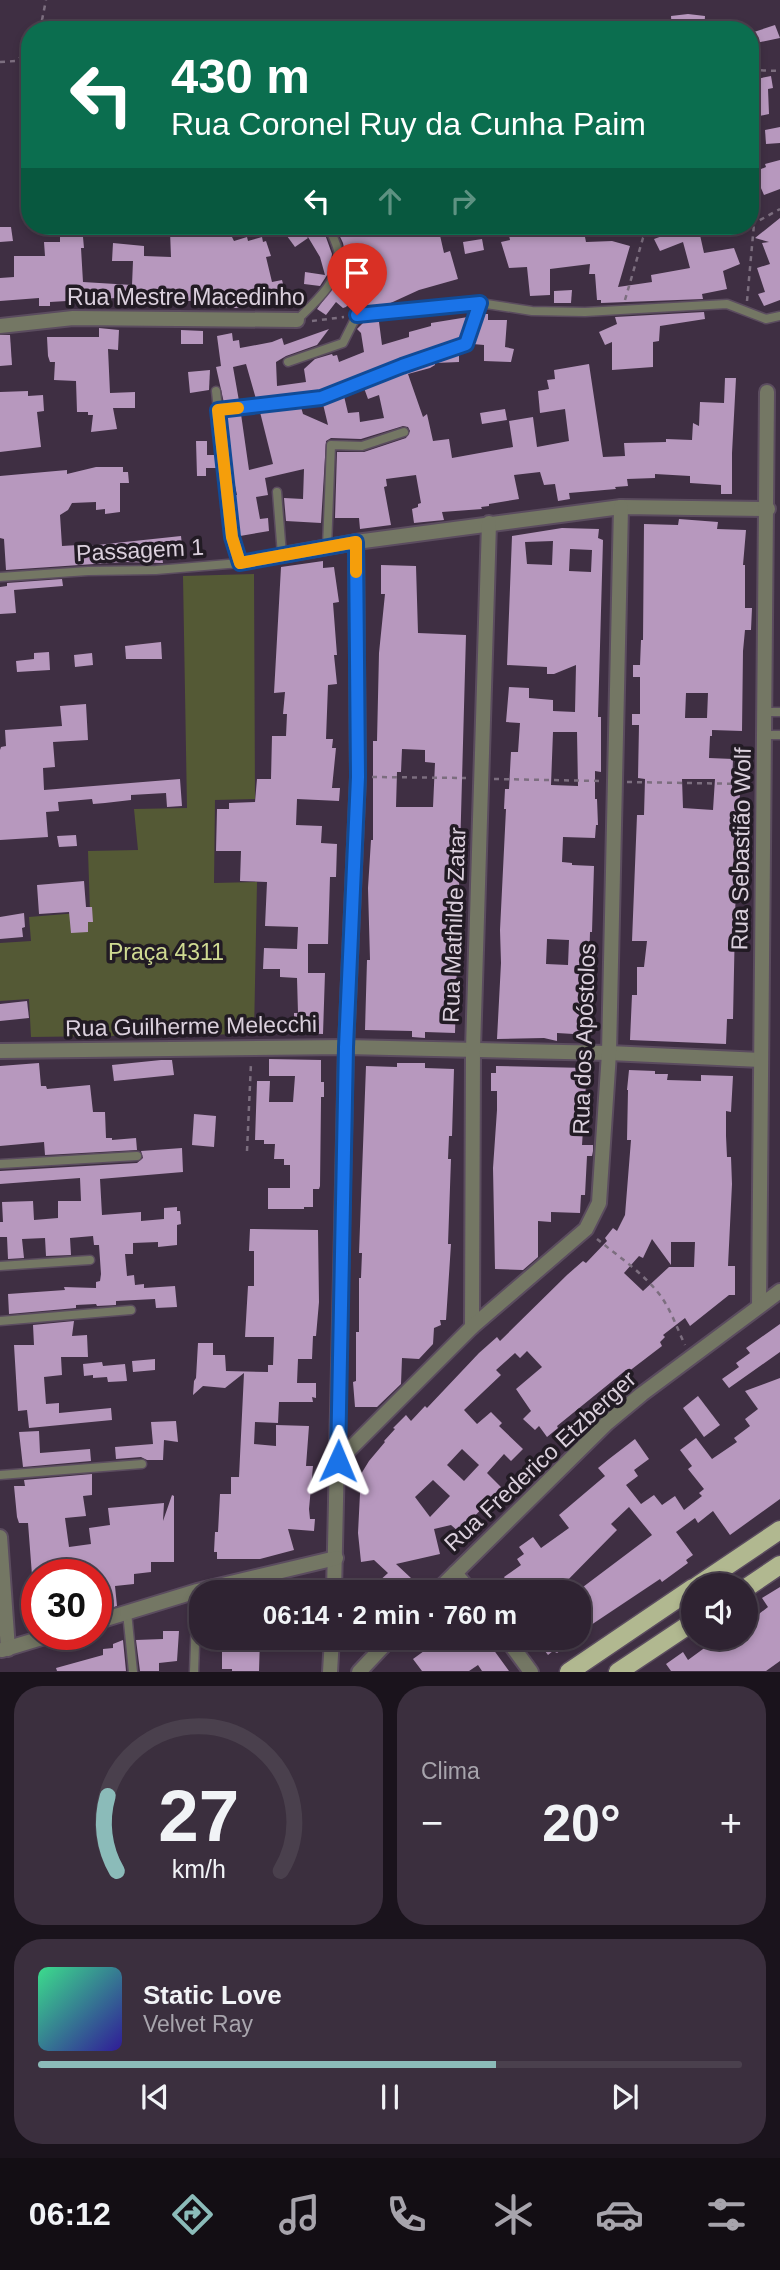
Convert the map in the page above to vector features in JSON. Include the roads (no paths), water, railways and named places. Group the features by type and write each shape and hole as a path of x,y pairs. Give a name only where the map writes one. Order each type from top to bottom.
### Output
{"main road":[{"path":"716,1573 780,1530"},
{"path":"758,1580 780,1565"},
{"path":"569,1671 681,1596"},
{"path":"618,1671 681,1630"}],"street":[{"name":"Rua Mestre Macedinho","path":"0,326 73,318 297,320"},
{"name":"Rua Sebastião Wolf","path":"759,1306 764,784 773,712 768,509 774,476 774,433 767,392"},
{"path":"282,555 489,523 621,507 768,509"},
{"name":"Rua dos Apóstolos","path":"338,1461 472,1327 586,1229 599,1203 609,1053 621,507"},
{"name":"Rua Mathilde Zatar","path":"472,1327 473,1049 489,523"},
{"path":"335,1580 346,1047 358,777 356,542"},
{"name":"Rua Guilherme Melecchi","path":"0,1051 346,1047 609,1053 761,1060"},
{"name":"Rua Frederico Etzberger","path":"449,1580 607,1423 780,1291"},
{"path":"0,1537 4,1650 21,1645"},
{"path":"243,1580 336,1558"},
{"path":"456,1573 462,1580"},
{"path":"112,1617 189,1593"},
{"path":"330,1671 331,1650"},
{"path":"359,1671 379,1650"},
{"path":"515,1650 531,1671"}],"lane":[{"path":"297,320 325,290 336,270 339,255 331,235"},
{"path":"218,410 321,398 466,344 480,303"},
{"path":"288,362 343,343 357,315 480,303 532,311 585,312 727,304 766,318 780,316"},
{"path":"216,391 232,537 240,563"},
{"path":"327,547 331,445 362,446 404,432"},
{"path":"277,492 282,555"},
{"name":"Passagem 1","path":"0,577 156,570 240,563 282,555"},
{"path":"0,1164 137,1156"},
{"path":"0,1266 90,1260"},
{"path":"0,1321 131,1310"},
{"path":"0,1475 142,1464"},
{"path":"127,1612 132,1671"},
{"path":"194,1671 195,1650"}],"park label":[{"name":"Praça 4311","path":"166,952"}]}
